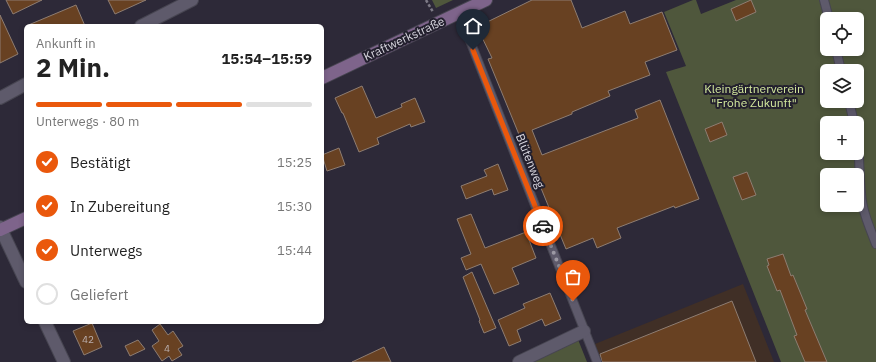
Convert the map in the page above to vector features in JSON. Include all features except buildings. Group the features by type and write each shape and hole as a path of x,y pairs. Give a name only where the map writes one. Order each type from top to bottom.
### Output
{"main road":[{"name":"Kraftwerkstraße","path":"324,77 486,0"},
{"path":"0,229 24,219"}],"street":[{"path":"145,24 192,0"},
{"path":"0,98 24,85"},
{"path":"0,229 24,278"},
{"path":"46,324 64,362"},
{"path":"519,362 584,331"}],"lane":[{"path":"824,0 827,12"},
{"name":"Blütenweg","path":"458,13 597,362"},
{"path":"860,160 863,206 876,244"}],"shaded area":[{"path":"743,284 774,362 602,362 595,344"}],"green space":[{"path":"432,0 453,0 436,8"},
{"name":"Kleingärtnerverein \"Frohe Zukunft\"","path":"693,0 696,0 701,14 736,0 876,0 876,362 781,362 666,72 686,66 664,12"},
{"path":"577,337 587,362 525,362"}],"way so far":[{"path":"543,226 573,301"}],"route":[{"path":"473,50 543,226"}]}
